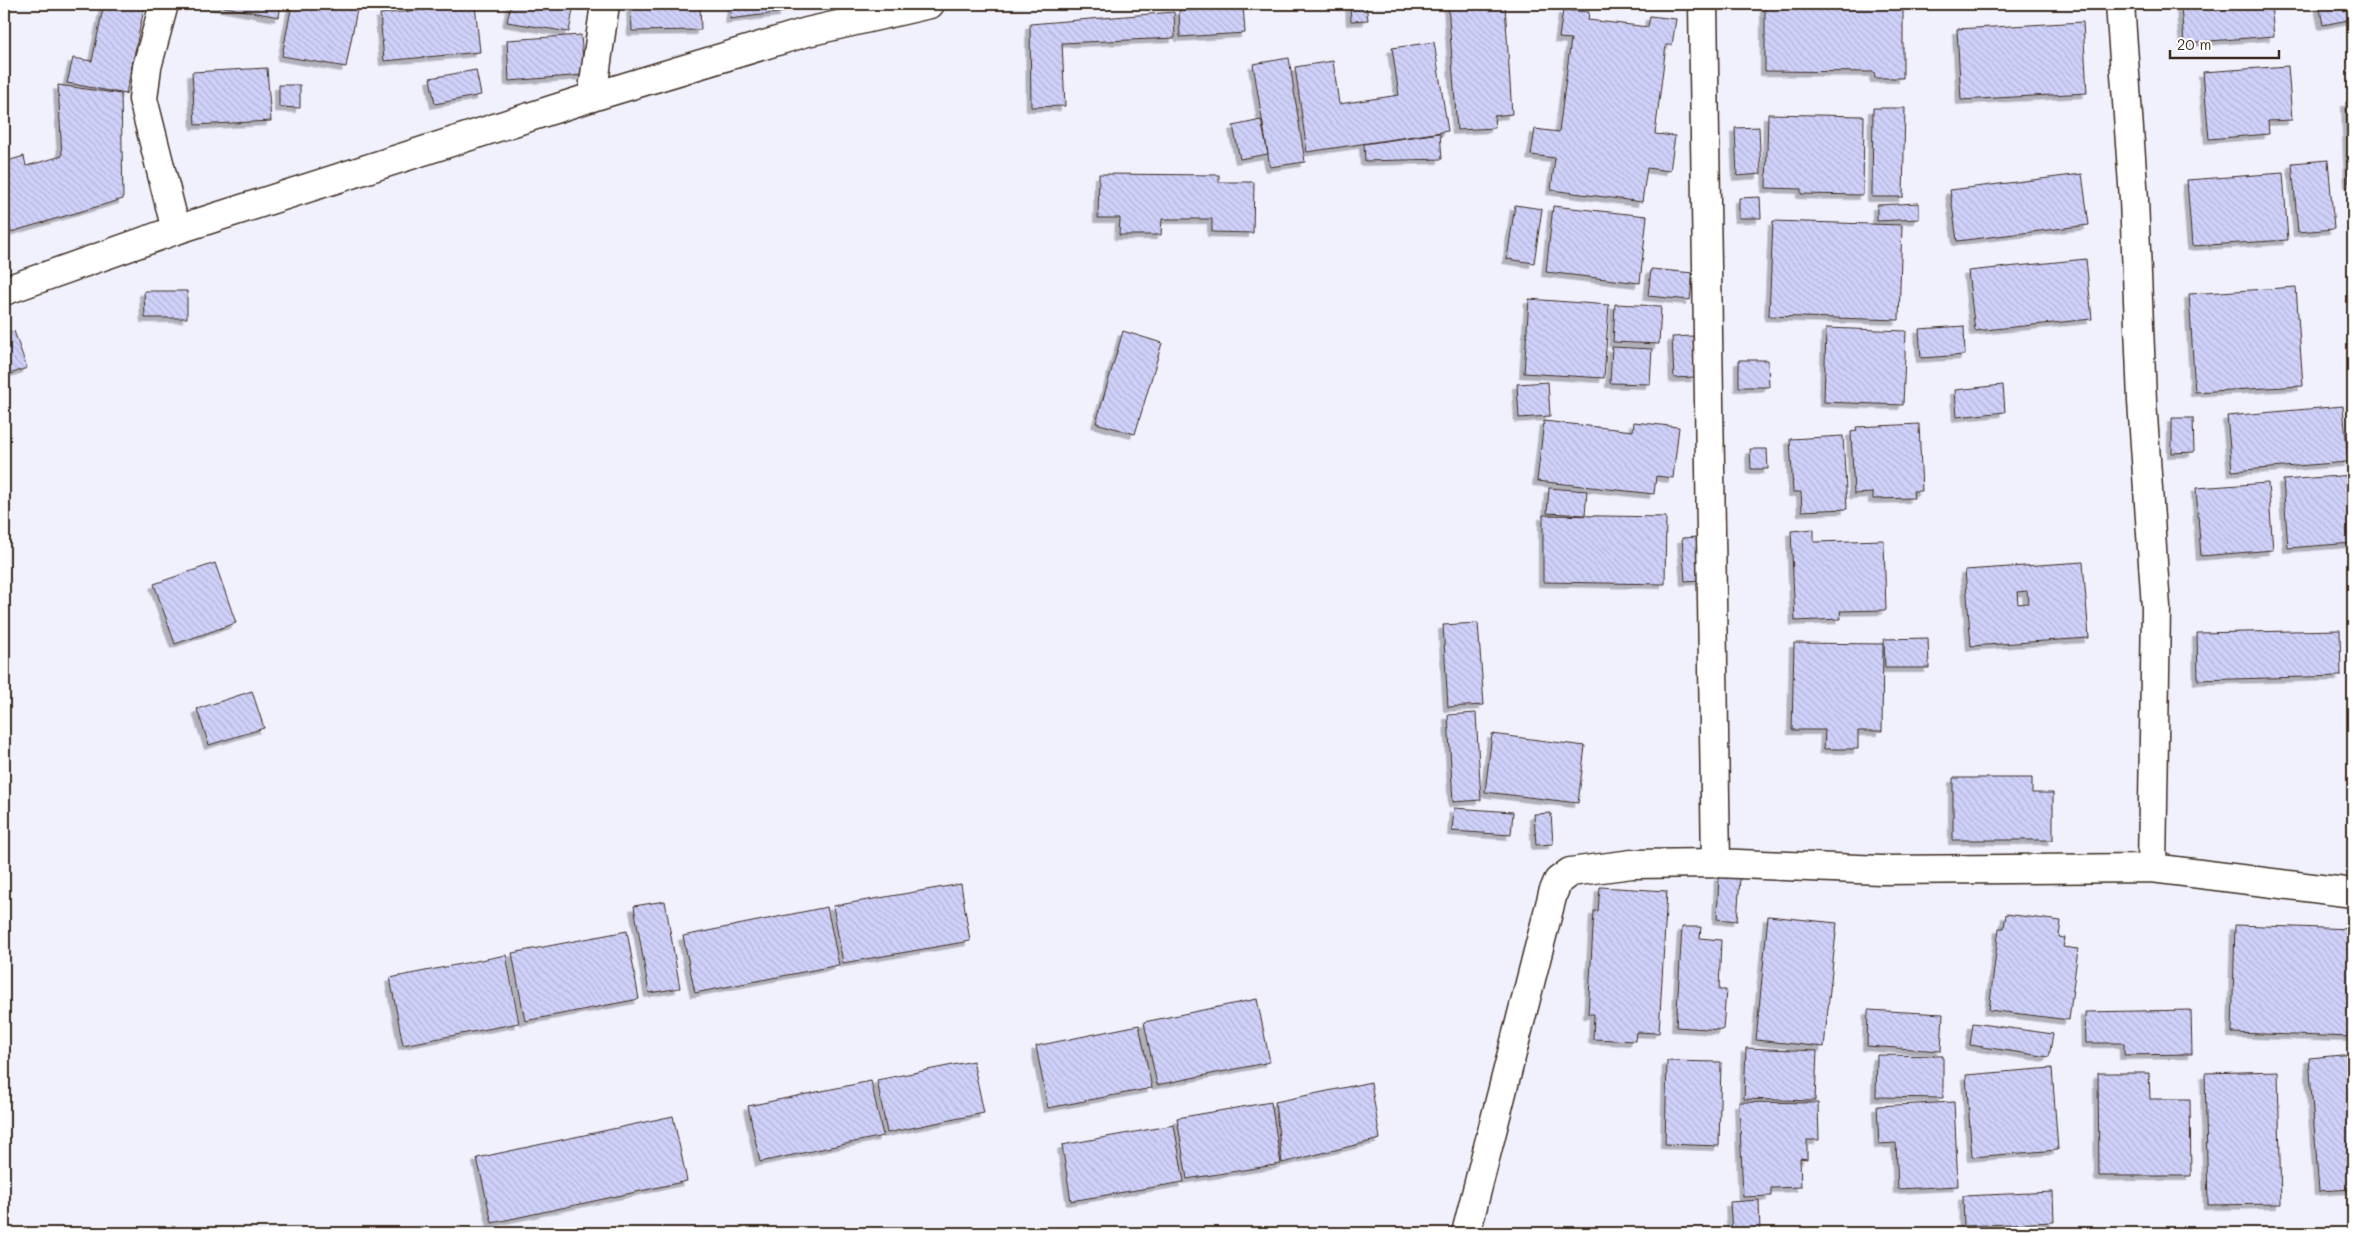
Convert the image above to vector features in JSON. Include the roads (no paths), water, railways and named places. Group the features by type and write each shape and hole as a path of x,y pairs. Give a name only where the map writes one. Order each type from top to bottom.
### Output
{"street":[{"path":"164,4 147,68 143,99 176,230"},
{"path":"592,97 605,4"},
{"path":"4,291 176,230 592,97 807,32 930,4"},
{"path":"1703,4 1716,863"},
{"path":"2120,4 2134,199 2142,401 2156,607 2152,868"},
{"path":"1466,1233 1553,893 1558,881 1570,872 1632,864 1716,863 1881,870 2152,868 2353,894"}]}
